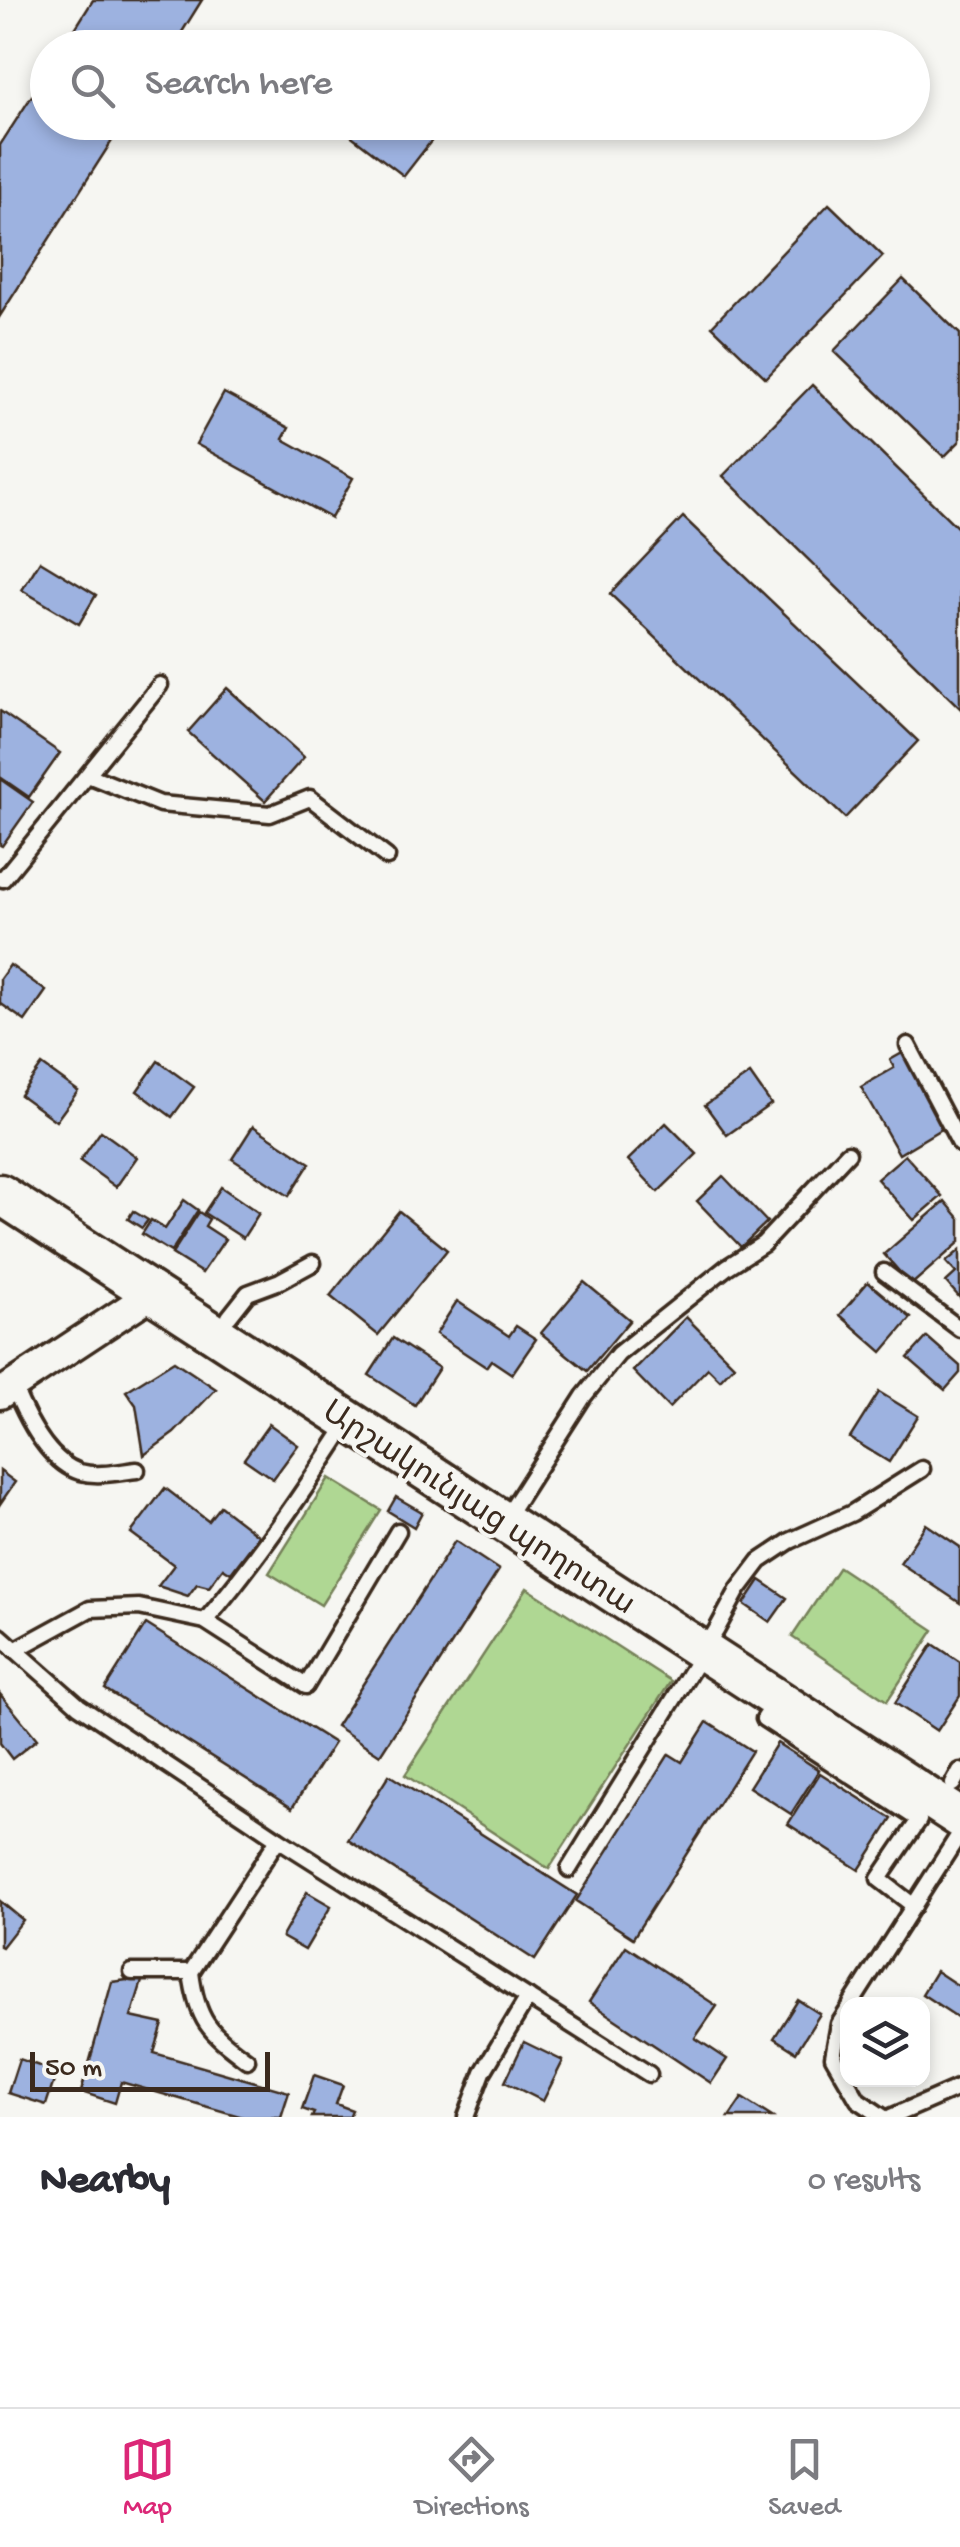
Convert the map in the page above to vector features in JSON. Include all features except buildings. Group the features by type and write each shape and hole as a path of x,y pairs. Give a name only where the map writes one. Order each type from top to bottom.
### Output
{"street":[{"name":"Արշակունյաց պողոտա","path":"0,1171 350,1422 511,1512"},
{"name":"Արշակունյաց պողոտա","path":"0,1194 162,1287 228,1317 511,1512 710,1640 958,1790"},
{"path":"6,1389 162,1287"},
{"name":"Արշակունյաց պողոտա","path":"710,1640 777,1698 958,1790"}],"lane":[{"path":"0,878 160,685"},
{"path":"88,775 160,804 270,814 310,798 387,857"},
{"path":"908,1044 960,1144"},
{"path":"511,1512 584,1396 618,1354 727,1267 763,1244 848,1153"},
{"path":"228,1317 248,1293 313,1262"},
{"path":"884,1272 960,1329"},
{"path":"6,1389 56,1457 80,1472 137,1470"},
{"path":"206,1621 300,1497 350,1422"},
{"path":"569,1869 760,1560 790,1541 852,1513 922,1470"},
{"path":"16,1650 90,1609 139,1607 206,1621 306,1686 398,1531"},
{"path":"0,1636 79,1706 278,1839 649,2074"},
{"path":"777,1698 764,1719 918,1820 878,1879 914,1906"},
{"path":"855,1997 960,1833"},
{"path":"247,2060 216,2037 201,2016 191,1972 278,1839"},
{"path":"132,1972 191,1972"},
{"path":"466,2117 483,2072 528,1997"},
{"path":"840,2022 833,2056 840,2068"},
{"path":"851,2087 858,2100 887,2117 960,2087"}],"green space":[{"path":"329,1478 381,1510 321,1605 269,1573"},
{"path":"839,1567 934,1630 887,1701 792,1637"},
{"path":"527,1588 671,1681 549,1869 405,1775"}]}
